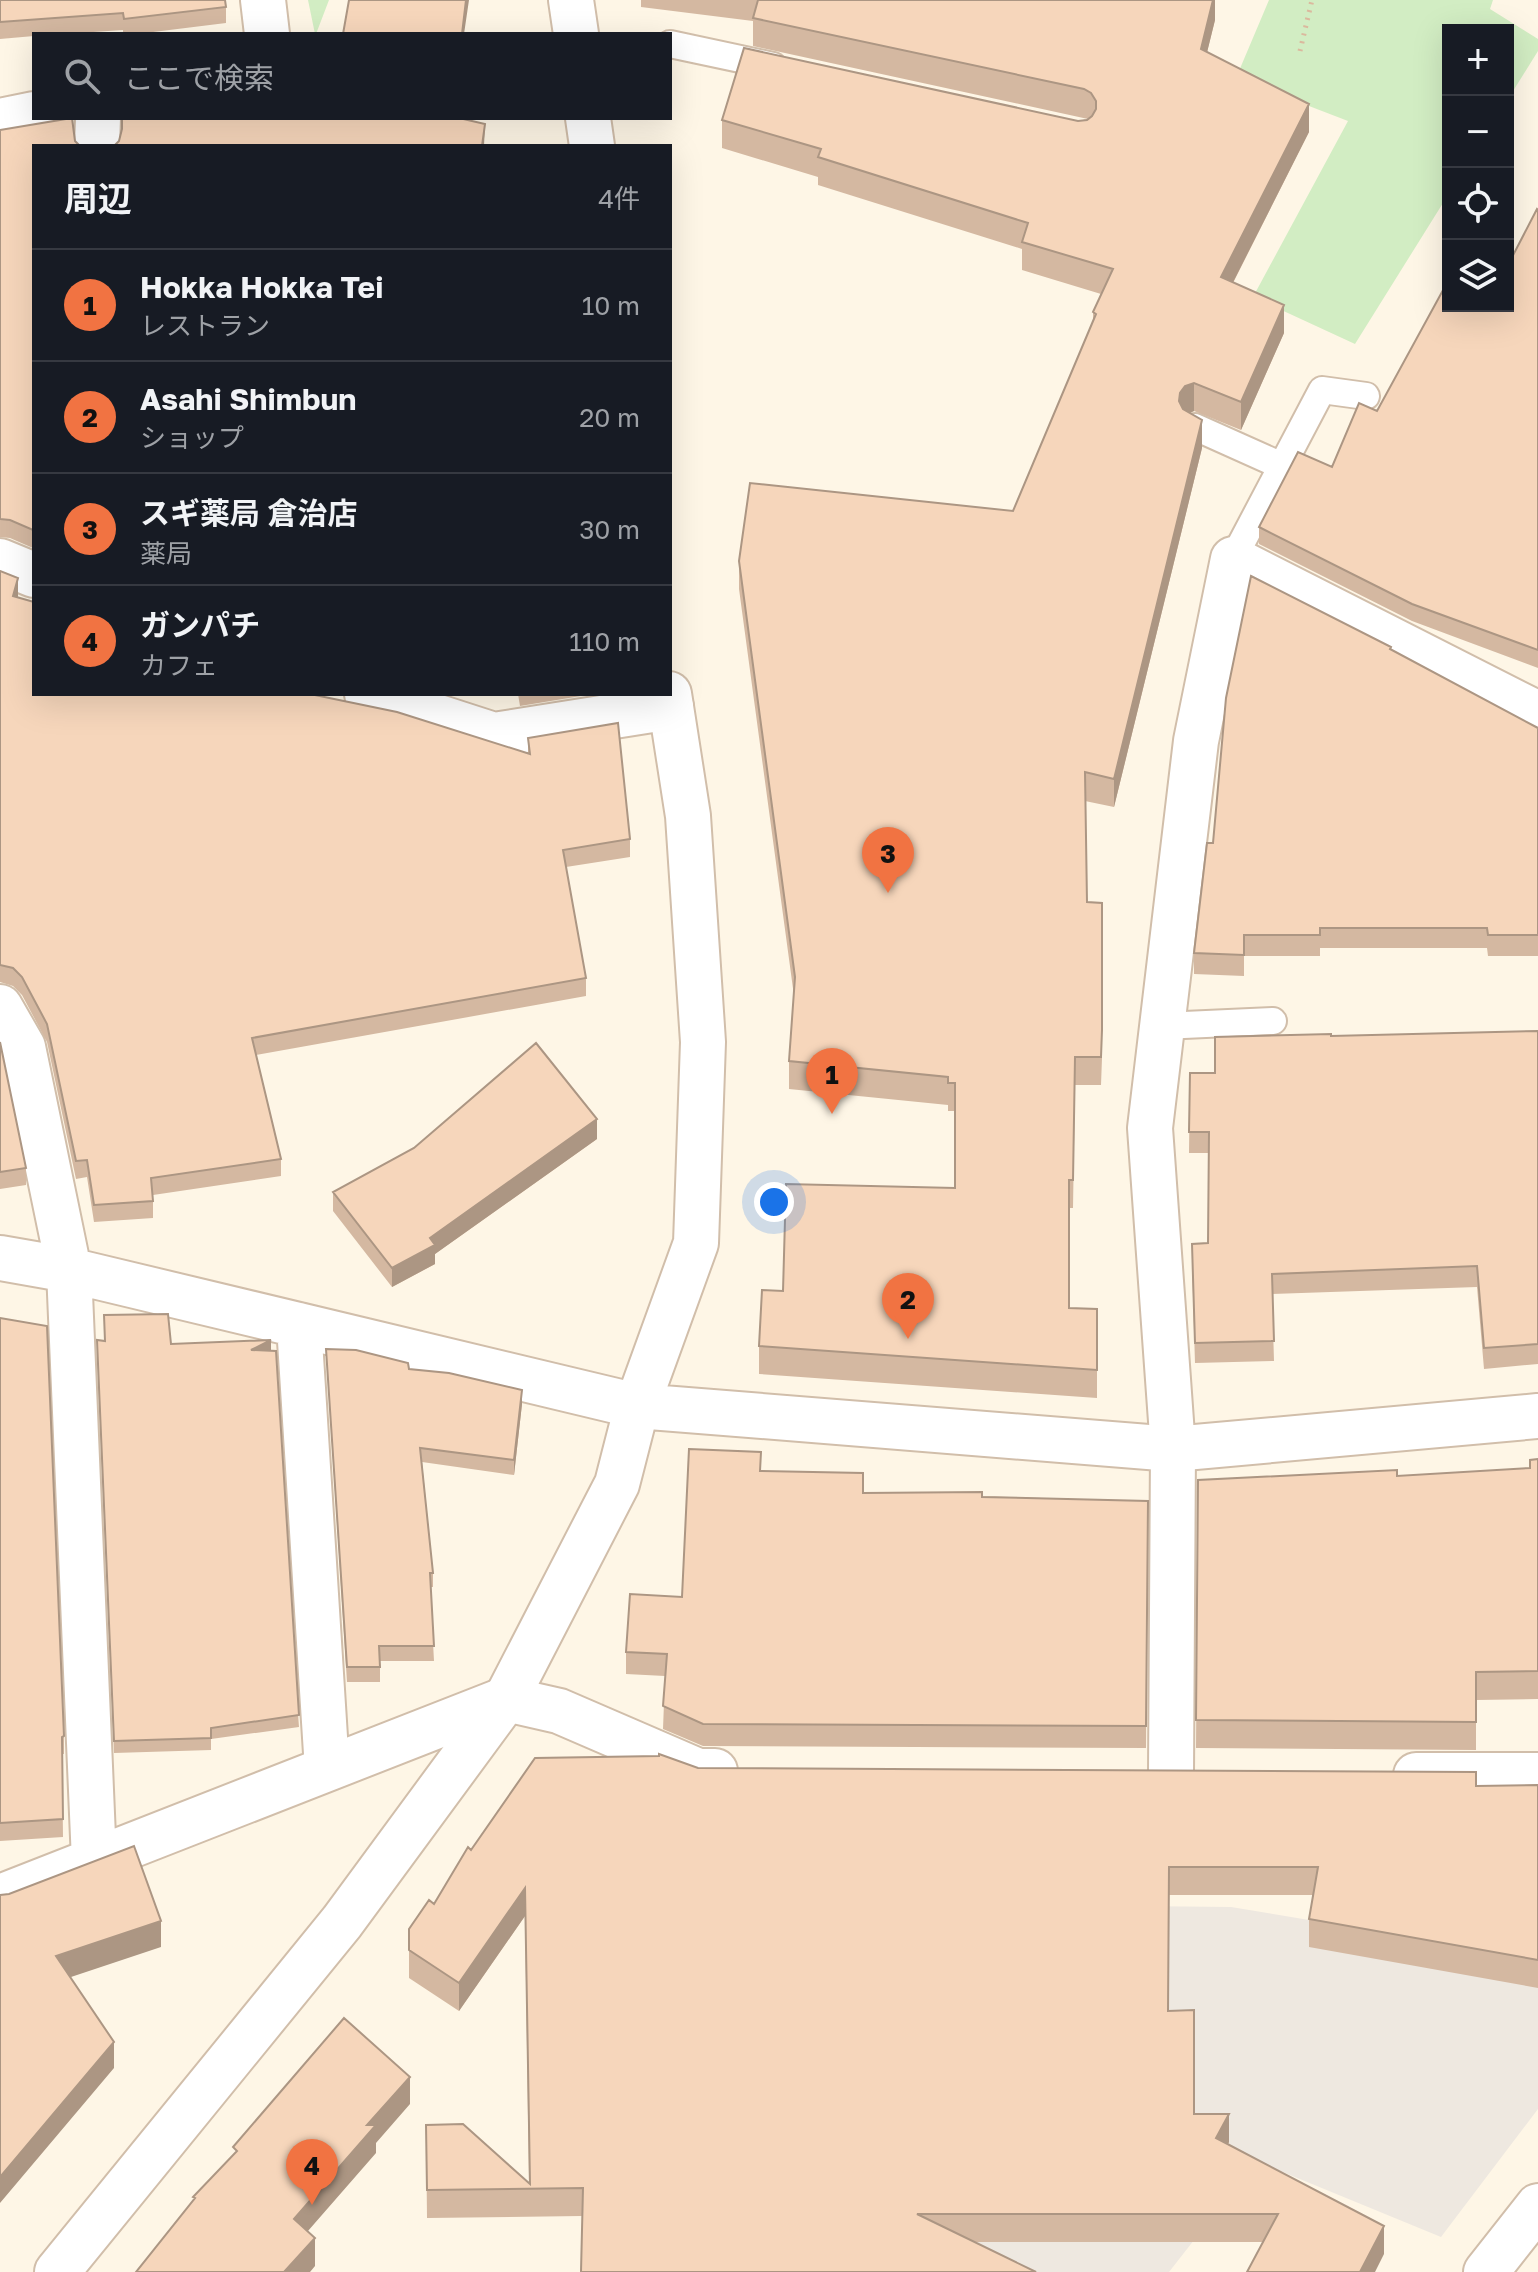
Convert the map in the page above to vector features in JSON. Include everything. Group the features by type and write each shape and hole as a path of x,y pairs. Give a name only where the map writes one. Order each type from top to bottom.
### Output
{"street":[{"path":"263,0 267,32"},
{"path":"571,0 576,32"},
{"path":"0,121 32,114"},
{"path":"97,144 98,120"},
{"path":"588,120 592,144"},
{"path":"1171,1774 1173,1449 1150,1128 1196,741 1233,559 1538,714"},
{"path":"0,561 32,574"},
{"path":"57,2272 342,1922 506,1699 617,1484 637,1406 696,1243 703,1042 688,816 670,700 494,735 373,696"},
{"path":"0,1007 23,1047 69,1270 94,1861"},
{"path":"0,1258 69,1270 637,1406 1173,1449 1538,1416"},
{"path":"299,1325 327,1769"},
{"path":"0,1897 506,1699 559,1711 698,1771 761,1771"},
{"path":"1378,1774 1538,1775"},
{"path":"1486,2272 1532,2225"}],"lane":[{"path":"672,44 792,71"},
{"path":"1233,559 1322,390 1366,396"},
{"path":"1195,427 1282,466"},
{"path":"1162,1026 1273,1021"}],"path":[{"path":"1300,51 1312,0"}],"shaded area":[{"path":"580,1900 1231,1907 1538,1958 1538,2109 1441,2237 1256,2161 1169,2272 735,2272"}],"green space":[{"path":"308,0 329,0 317,32"},
{"path":"1269,0 1493,0 1490,9 1514,24 1442,24 1442,205 1355,344 1253,297 1348,121 1236,78"},
{"path":"1514,24 1538,39 1538,51 1514,89"}],"building":[{"path":"0,0 225,0 226,7 124,19 123,13 0,22"},
{"path":"349,0 466,0 462,32 343,32"},
{"path":"758,0 1213,0 1201,49 1309,104 1221,277 1284,305 1241,402 1194,383 1185,386 1180,393 1179,401 1183,409 1202,420 1114,779 1085,772 1087,902 1102,903 1102,1030 1101,1057 1075,1057 1073,1180 1069,1180 1069,1308 1097,1309 1097,1370 759,1346 762,1290 783,1291 786,1184 955,1188 955,1083 948,1083 948,1077 789,1061 795,977 739,561 750,483 1013,511 1113,269 1022,242 1028,223 818,157 821,149 722,120 744,48 1078,121 1087,120 1096,109 1091,93 753,18"},
{"path":"72,120 78,144 32,144 32,530 0,519 0,130"},
{"path":"122,120 468,120 485,124 482,144 116,144"},
{"path":"1537,209 1538,650 1412,604 1259,527 1298,452 1332,467 1359,403 1377,411 1442,292 1442,312 1514,312 1514,253"},
{"path":"0,571 18,578 13,596 32,601 32,696 320,696 397,712 530,754 528,738 618,723 630,839 563,850 586,978 252,1038 281,1159 151,1178 153,1201 94,1205 87,1160 76,1161 47,1024 22,977 13,968 0,965"},
{"path":"1251,576 1391,647 1538,728 1538,935 1488,935 1487,928 1320,928 1320,935 1244,935 1244,955 1194,953 1207,843 1213,843 1226,698"},
{"path":"1538,1031 1538,1344 1484,1348 1477,1266 1272,1274 1274,1341 1195,1343 1192,1244 1208,1243 1209,1132 1189,1132 1190,1073 1215,1073 1215,1037"},
{"path":"0,1042 26,1168 0,1172"},
{"path":"536,1043 597,1119 430,1238 435,1245 392,1268 333,1192 414,1148"},
{"path":"168,1314 171,1344 271,1340 251,1350 276,1351 299,1715 211,1728 211,1738 114,1741 97,1340 105,1341 104,1315"},
{"path":"0,1318 47,1326 64,1736 63,1819 0,1823"},
{"path":"326,1349 356,1350 408,1363 409,1369 449,1373 522,1390 514,1460 420,1448 433,1573 430,1573 434,1646 379,1646 380,1667 347,1667"},
{"path":"689,1449 761,1452 760,1471 863,1473 863,1493 982,1492 982,1497 1148,1501 1146,1726 703,1724 663,1706 667,1654 626,1652 630,1594 682,1597"},
{"path":"1538,1459 1538,1671 1476,1672 1476,1722 1196,1720 1198,1480 1397,1470 1397,1476 1530,1468 1530,1460"},
{"path":"659,1754 698,1768 1476,1772 1476,1786 1538,1785 1538,1960 1309,1919 1318,1867 1169,1867 1168,2011 1194,2010 1194,2114 1229,2114 1216,2138 1384,2226 1360,2272 1247,2272 1278,2214 917,2214 1036,2272 581,2272 583,2188 427,2190 426,2125 463,2124 530,2184 525,1888 459,1983 409,1950 409,1929 429,1900 434,1904 468,1847 471,1850 535,1758"},
{"path":"134,1846 161,1921 56,1956 114,2042 0,2177 0,1895"},
{"path":"344,2018 410,2077 367,2125 376,2125 294,2219 315,2238 284,2272 136,2272 193,2197 237,2151 233,2147"}],"place":[{"name":"スギ薬局 倉治店","path":"888,893"},
{"name":"Hokka Hokka Tei","path":"832,1114"},
{"name":"Asahi Shimbun","path":"908,1339"},
{"name":"ガンパチ","path":"312,2205"}]}
